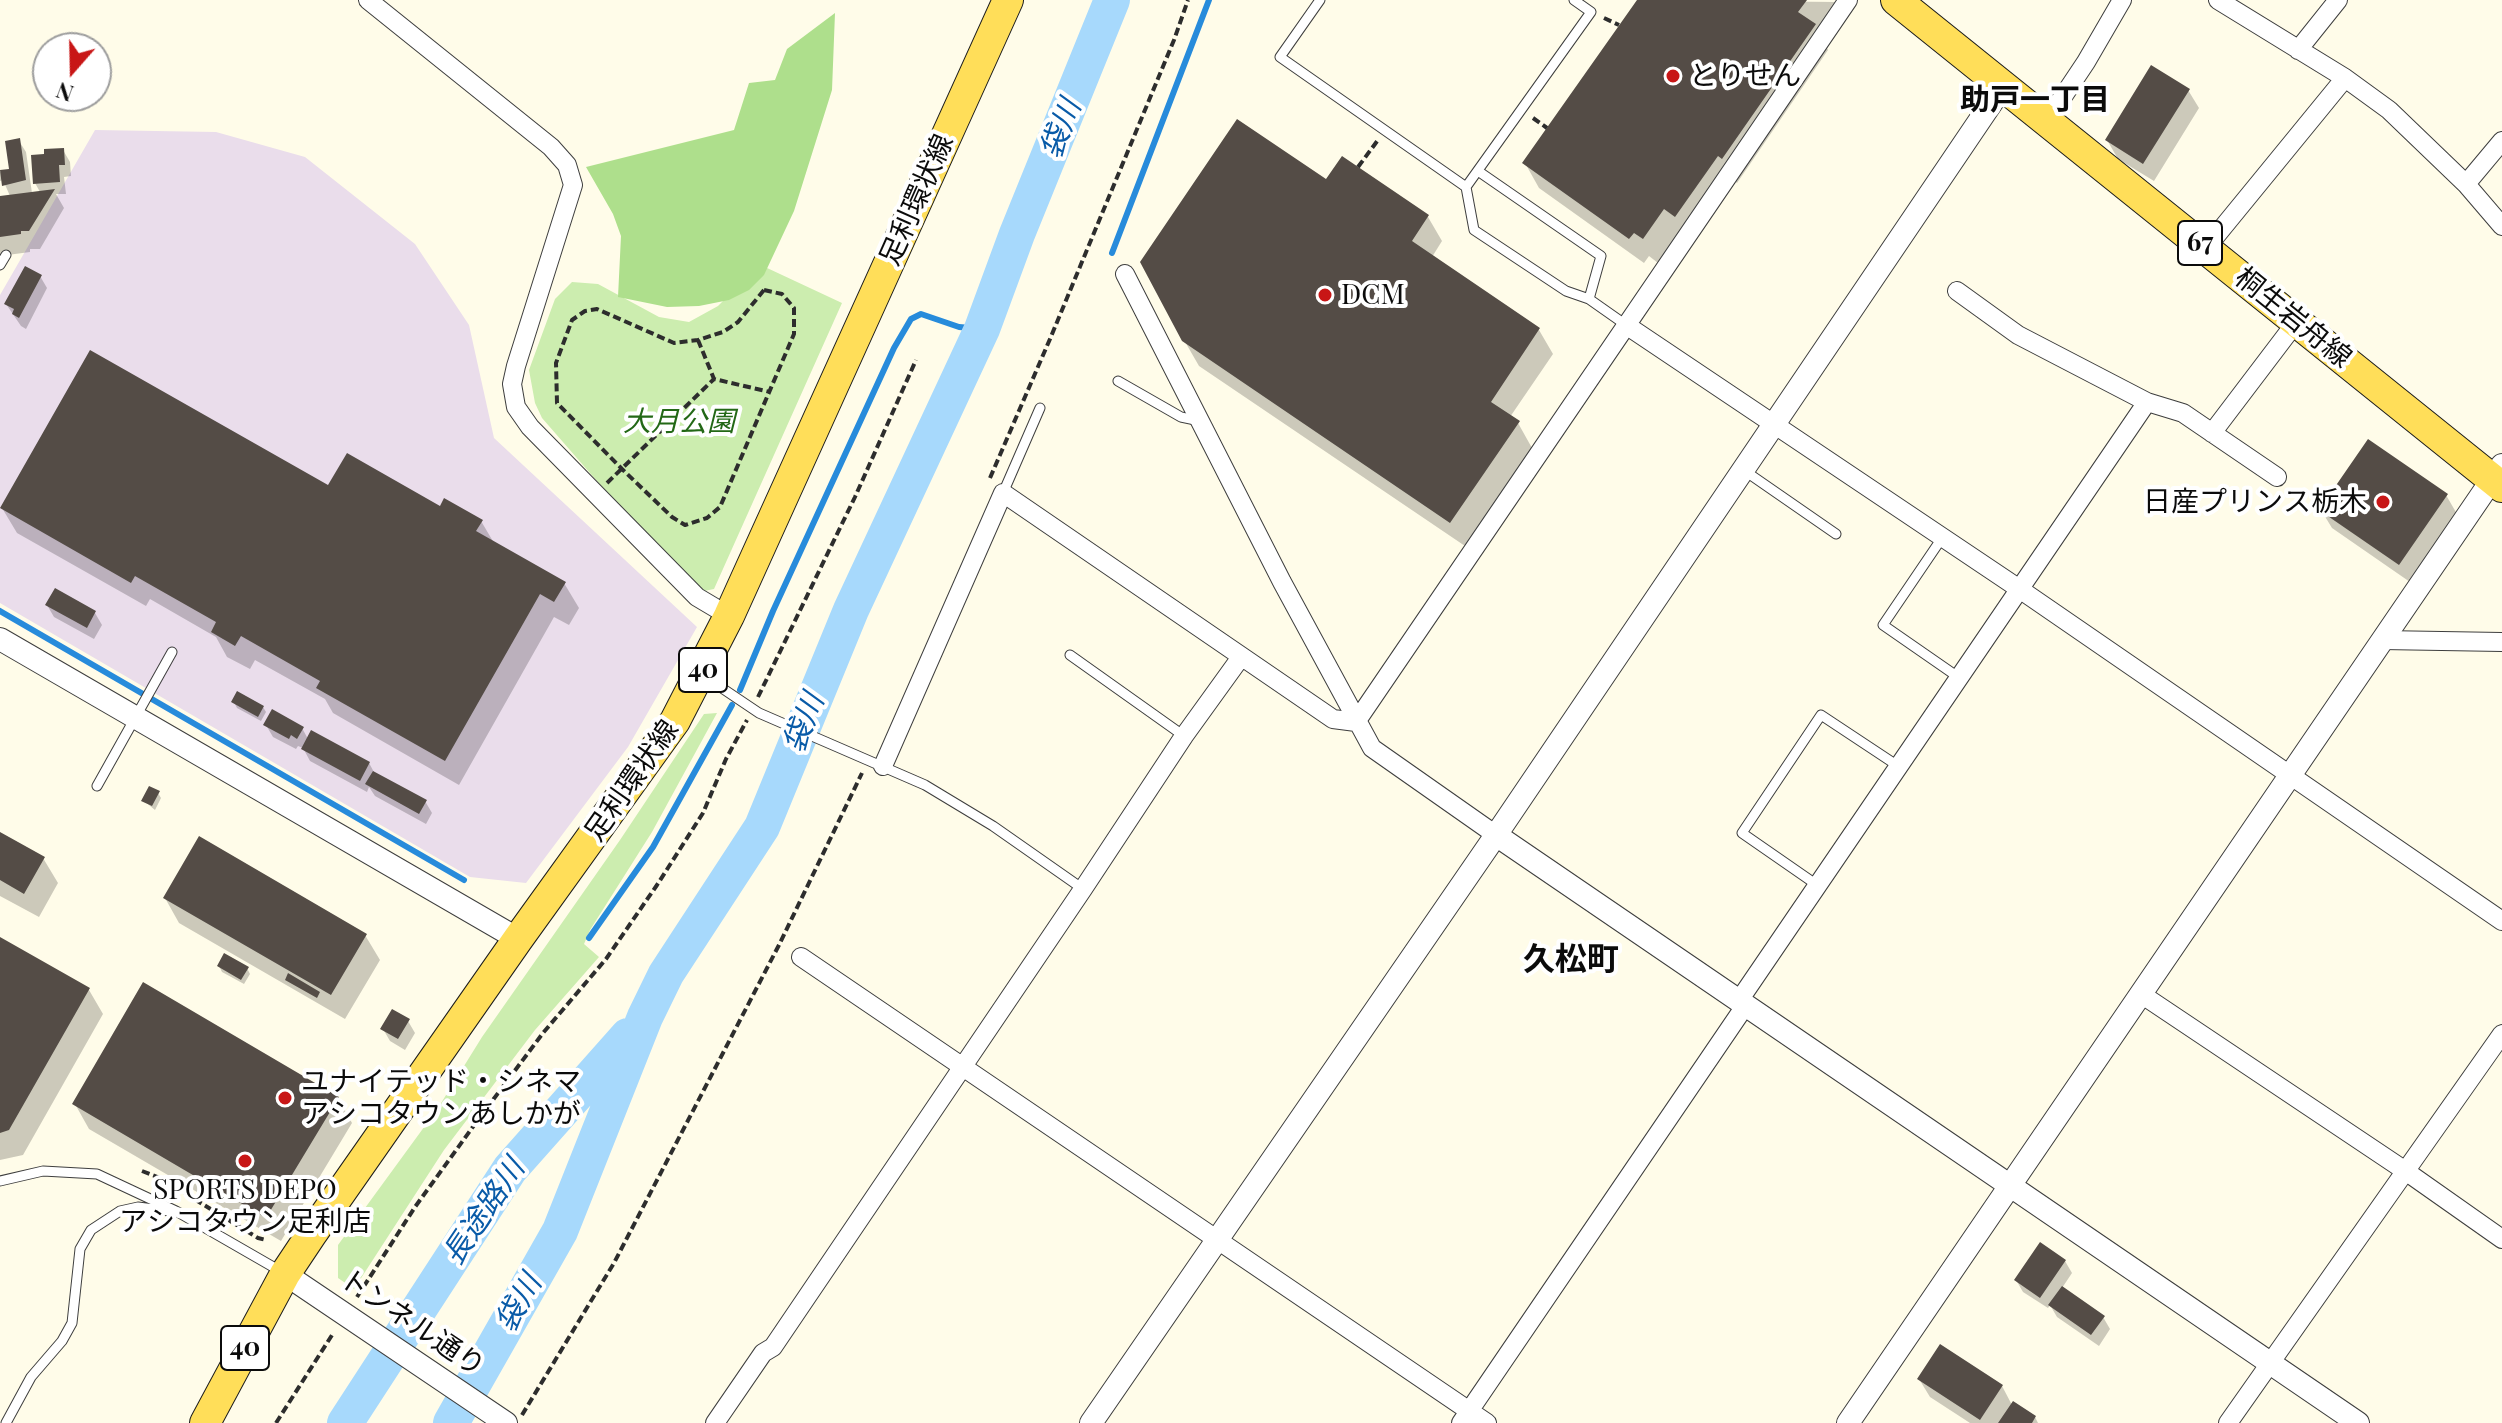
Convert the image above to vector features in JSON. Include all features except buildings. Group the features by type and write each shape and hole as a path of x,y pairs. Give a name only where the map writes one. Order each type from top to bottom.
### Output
{"main road":[{"name":"足利環状線","path":"205,1423 285,1274 518,939 675,721 729,616 1008,0"},
{"name":"桐生岩舟線","path":"1896,0 2297,321 2499,477"}],"street":[{"path":"368,0 551,147 567,165 573,185 516,366 512,384 516,407 530,427 697,597 729,616"},
{"path":"1356,722 1848,0"},
{"path":"2046,122 2122,0"},
{"path":"2218,0 2345,78 2409,127 2466,184 2502,226"},
{"path":"2298,50 2338,0"},
{"path":"2206,248 2345,78"},
{"path":"1091,1423 1496,835 2003,86"},
{"path":"2466,184 2502,141"},
{"path":"1125,274 1372,748 2358,1423"},
{"path":"1957,291 2018,335 2147,402 2183,413 2277,477"},
{"path":"2212,433 2297,321"},
{"path":"1626,325 2018,588 2502,921"},
{"path":"1465,1417 1742,1004 1817,885 2147,402"},
{"path":"1848,1423 2382,640 2499,477"},
{"path":"883,766 995,488 1333,719 1356,722"},
{"path":"0,639 518,939"},
{"path":"2382,640 2502,642"},
{"path":"715,1423 763,1353 773,1347 1184,736 1241,657"},
{"path":"801,957 1216,1240 1465,1417 1487,1423"},
{"path":"2141,994 2502,1239"},
{"path":"2228,1423 2502,1034"},
{"name":"トンネル通り","path":"285,1274 510,1419"}],"lane":[{"path":"1320,0 1280,57 1466,187 1474,230 1566,291 1589,299 1626,325"},
{"path":"1466,187 1591,12 1574,0"},
{"path":"1478,171 1601,256 1589,299"},
{"path":"0,265 6,255"},
{"path":"1118,381 1181,417 1200,421"},
{"path":"995,488 1040,408"},
{"path":"1742,469 1836,534"},
{"path":"1942,538 1883,625 1958,677"},
{"path":"97,786 172,652"},
{"path":"1070,655 1184,736"},
{"path":"701,674 759,713 925,785 961,805 1083,889"},
{"path":"1817,885 1742,833 1812,728 1821,715 1898,766"},
{"path":"0,1181 43,1171 97,1174 176,1211 285,1274"},
{"path":"6,1423 42,1362 62,1341 72,1323 80,1249 91,1230 120,1211 138,1207 176,1211"}],"path":[{"path":"995,488 1188,0"},
{"path":"1358,167 1385,130"},
{"path":"764,290 782,294 794,308 794,334 770,392 720,507 707,518 685,525 672,517 557,403 556,363 572,320 585,311 597,309 674,343 723,332 738,322 764,290"},
{"path":"698,340 714,379"},
{"path":"757,700 855,497 916,360"},
{"path":"714,379 770,392"},
{"path":"603,488 714,379"},
{"path":"276,1423 415,1207 543,1033 606,959 657,885 703,813 747,720"},
{"path":"510,1419 628,1236 779,945 863,770"},
{"path":"142,1171 160,1178 266,1240"}],"shaded area":[{"path":"95,130 216,132 305,157 415,244 469,325 494,438 697,627 628,747 526,883 470,877 0,603 0,295"}],"green space":[{"path":"835,13 832,90 794,211 764,275 749,290 729,300 699,306 667,307 618,297 621,236 613,214 586,167 734,130 749,83 775,80 787,49"},
{"name":"大月公園","path":"750,260 842,303 714,589 704,591 603,488 542,418 535,403 529,370 555,299 572,282 598,284 659,317 689,322 718,306 735,289"},
{"path":"717,713 652,832 590,930 584,944 599,957 535,1030 444,1150 354,1289 338,1278 338,1245 438,1108 482,1037 704,714"}],"waterway":[{"name":"袋川","path":"451,1423 560,1231 645,1017 666,974 762,827 851,610 982,329 1112,0"},
{"path":"1112,253 1209,0"},
{"path":"740,690 894,348 911,319 921,314 959,327 982,329"},
{"path":"0,611 464,880"},
{"path":"589,938 653,847 732,705"},
{"name":"長途路川","path":"345,1423 510,1169 628,1036"}],"place":[{"name":"とりせん","path":"1673,76"},
{"name":"DCM","path":"1325,295"},
{"name":"日産プリンス栃木","path":"2383,502"},
{"name":"ユナイテッド・シネマ アシコタウンあしかが","path":"285,1098"},
{"name":"SPORTS DEPO アシコタウン足利店","path":"245,1161"}],"district":[{"name":"助戸一丁目","path":"2035,101"},
{"name":"久松町","path":"1571,960"}]}
